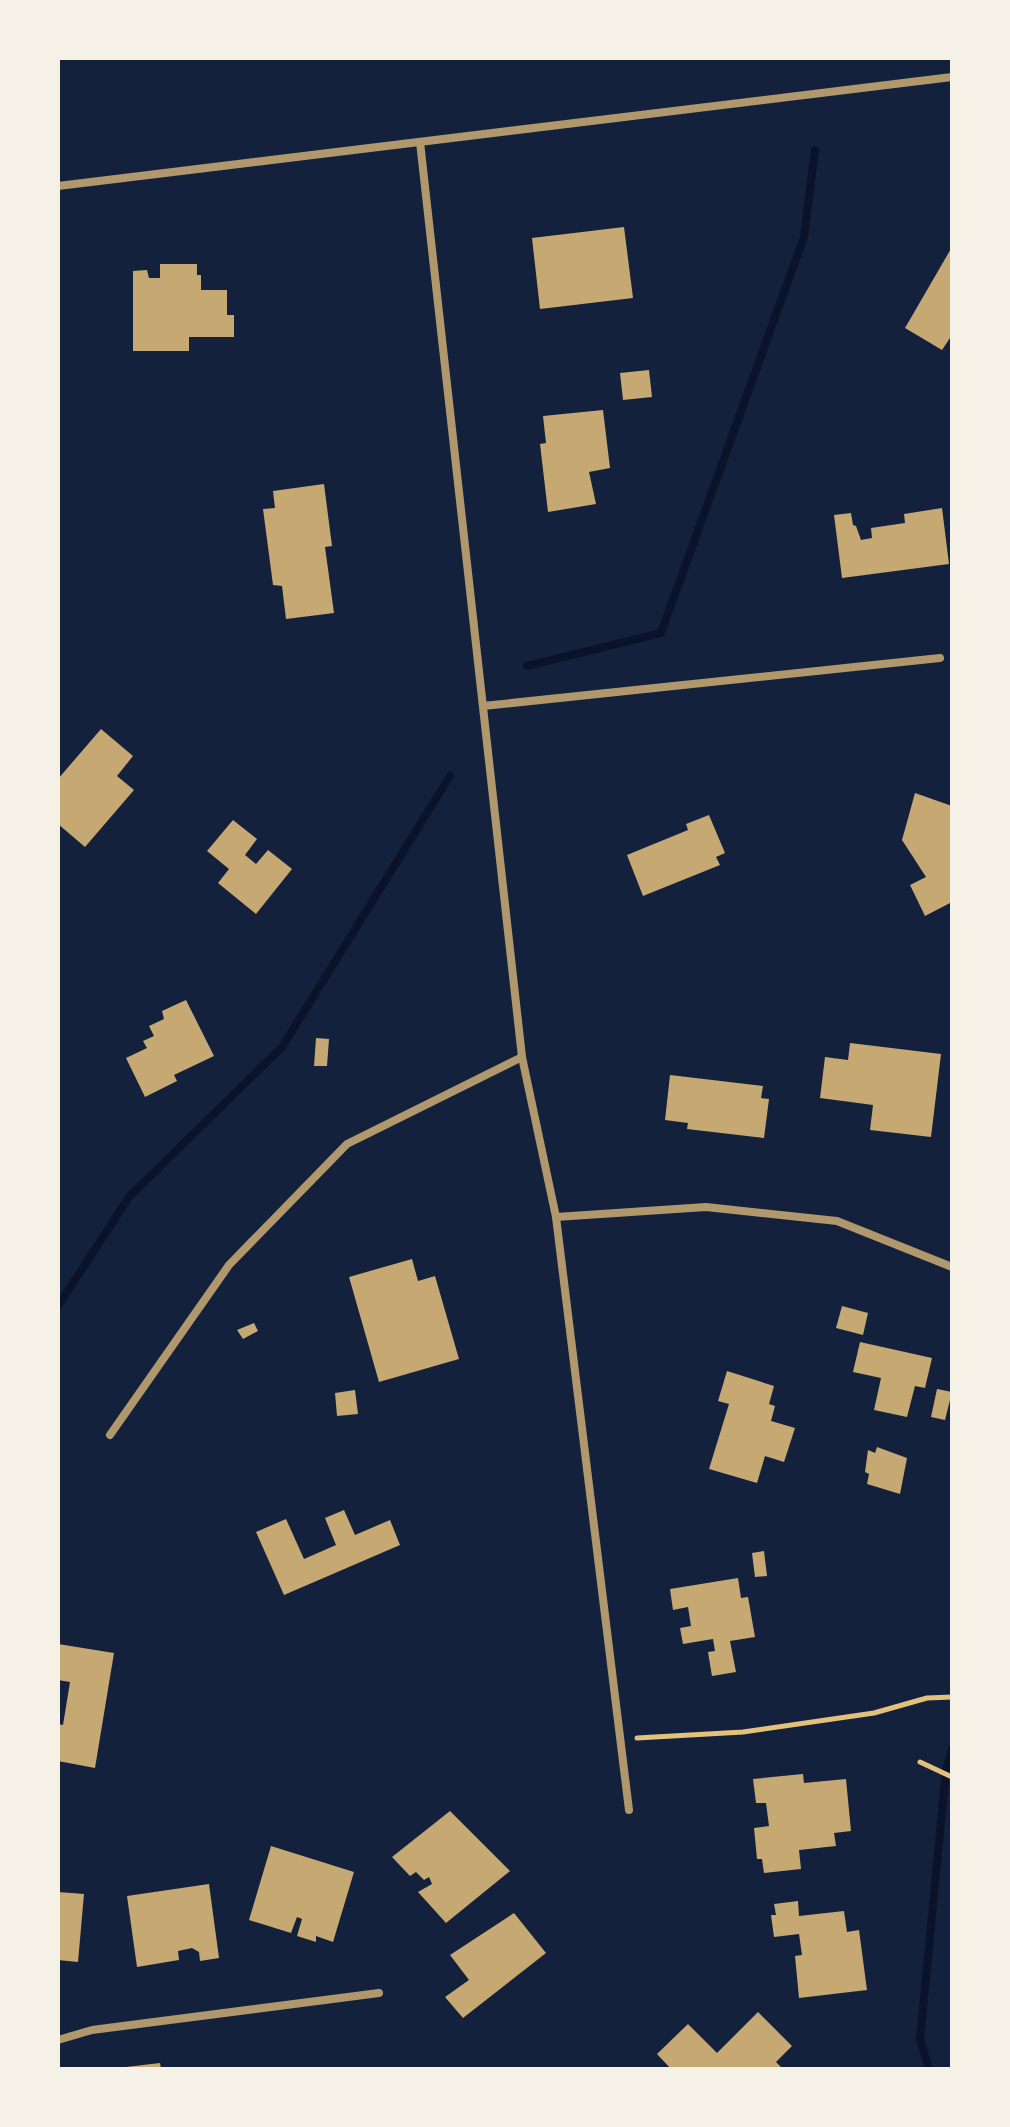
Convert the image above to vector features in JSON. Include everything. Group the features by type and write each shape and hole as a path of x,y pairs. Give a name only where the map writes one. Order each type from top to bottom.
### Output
{"street":[{"path":"58,186 952,77"},
{"path":"420,142 522,1057 556,1217 629,1810"},
{"path":"483,706 940,658"},
{"path":"110,1435 229,1265 347,1144 522,1057"},
{"path":"556,1217 706,1207 837,1221 952,1267"},
{"path":"58,2040 92,2030 379,1993"}],"path":[{"path":"620,1739 743,1732 874,1713 927,1698 952,1697"},
{"path":"920,1762 952,1777"}],"building":[{"path":"624,227 633,298 540,309 532,238"},
{"path":"952,247 952,335 942,350 905,328"},
{"path":"160,264 197,264 201,290 227,290 227,315 234,315 234,337 189,337 189,351 133,351 133,271 147,270 149,278 160,278"},
{"path":"649,370 652,397 623,400 620,373"},
{"path":"603,410 610,468 589,472 596,504 548,512 540,444 546,443 543,416"},
{"path":"324,484 332,546 325,547 334,613 286,619 282,586 273,585 263,509 275,508 273,491"},
{"path":"942,508 949,564 842,578 834,515 851,513 861,540 872,538 871,528 905,523 904,514"},
{"path":"101,729 133,756 117,776 134,790 85,847 58,824 58,779"},
{"path":"915,793 952,806 952,902 925,916 910,885 926,877 902,840"},
{"path":"709,815 725,853 716,857 720,865 643,896 627,855 688,830 686,824"},
{"path":"233,820 257,839 245,855 256,864 268,850 292,869 256,914 218,883 229,869 207,851"},
{"path":"186,1000 214,1056 174,1075 177,1081 145,1097 126,1058 147,1048 143,1041 154,1036 149,1026 164,1019 162,1011"},
{"path":"316,1038 329,1039 327,1066 314,1066"},
{"path":"850,1043 941,1054 931,1137 870,1130 873,1105 820,1098 825,1057 848,1060"},
{"path":"670,1075 763,1086 761,1098 769,1099 764,1138 687,1129 688,1123 665,1120"},
{"path":"412,1259 418,1281 435,1276 459,1359 379,1382 349,1277"},
{"path":"842,1306 868,1313 863,1335 836,1328"},
{"path":"254,1323 258,1331 243,1339 237,1330"},
{"path":"860,1342 932,1358 925,1388 915,1386 907,1417 874,1410 881,1378 853,1372"},
{"path":"727,1371 774,1386 769,1404 775,1406 771,1421 795,1428 784,1462 765,1456 757,1483 709,1469 729,1404 718,1401"},
{"path":"937,1389 952,1392 945,1420 931,1417"},
{"path":"355,1390 358,1414 337,1416 335,1393"},
{"path":"877,1447 907,1458 900,1494 867,1484 868,1450 875,1453"},
{"path":"344,1510 355,1535 390,1520 400,1545 284,1595 256,1532 286,1519 304,1559 336,1545 325,1518"},
{"path":"764,1551 767,1576 755,1577 752,1553"},
{"path":"738,1578 741,1598 748,1597 755,1637 730,1641 736,1672 712,1676 708,1652 715,1651 713,1639 683,1644 680,1628 691,1626 688,1607 673,1610 670,1589"},
{"path":"58,1644 114,1653 95,1768 58,1761 58,1724 63,1725 70,1682 58,1680"},
{"path":"803,1774 804,1783 846,1779 851,1831 834,1833 836,1846 799,1850 801,1869 764,1873 762,1859 757,1859 754,1828 769,1826 766,1803 756,1803 753,1779"},
{"path":"450,1811 510,1871 446,1923 418,1892 432,1884 429,1877 424,1880 416,1872 410,1876 392,1857"},
{"path":"271,1846 354,1872 333,1942 316,1936 316,1942 297,1936 302,1919 297,1917 291,1933 249,1920"},
{"path":"209,1884 219,1958 200,1961 199,1952 192,1948 178,1951 179,1960 137,1967 127,1896"},
{"path":"58,1892 84,1894 78,1962 58,1960"},
{"path":"798,1901 799,1916 844,1911 847,1932 859,1930 867,1990 799,1998 795,1956 802,1955 799,1934 774,1937 771,1915 776,1915 774,1904"},
{"path":"514,1913 546,1953 463,2018 445,1997 469,1980 450,1955"},
{"path":"758,2012 792,2046 776,2062 783,2069 671,2069 657,2054 688,2024 717,2053"},
{"path":"160,2063 161,2069 126,2069 126,2067"}],"waterway":[{"path":"527,666 661,633 804,237 815,150"},
{"path":"58,1306 129,1197 282,1047 450,776"},
{"path":"928,2065 920,2040 946,1770 952,1749"}]}
